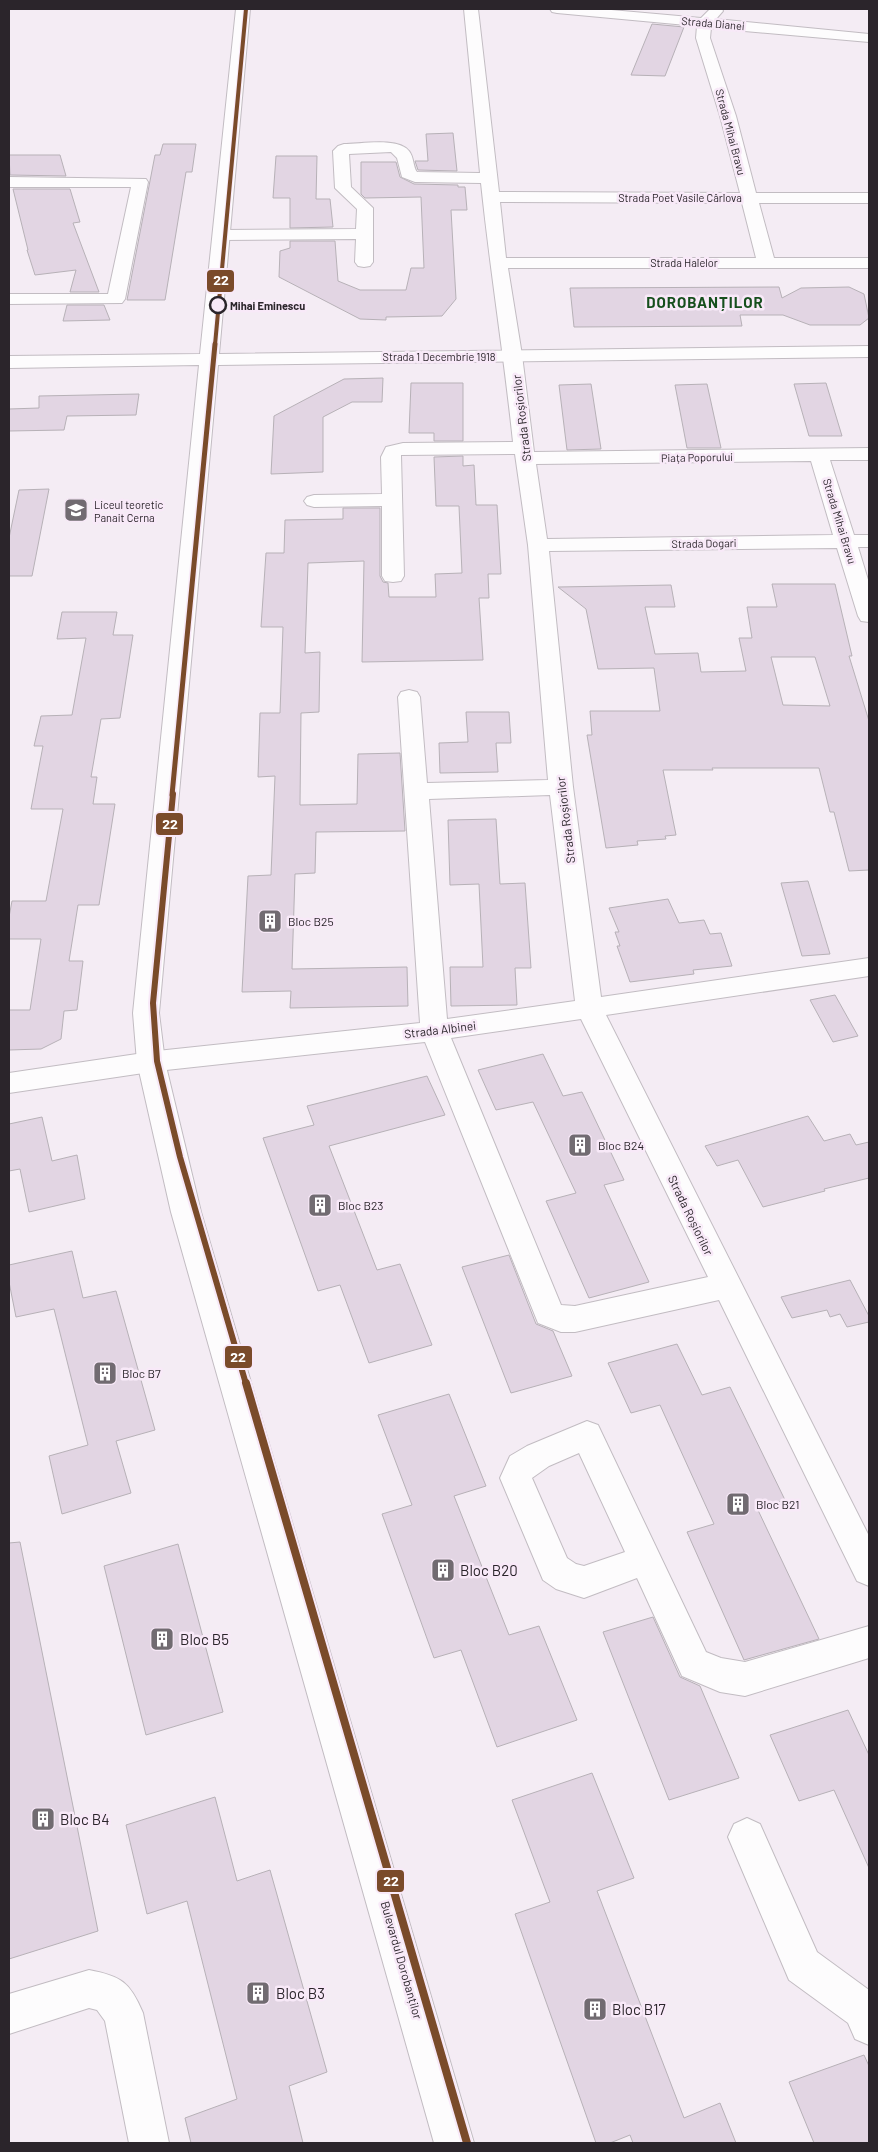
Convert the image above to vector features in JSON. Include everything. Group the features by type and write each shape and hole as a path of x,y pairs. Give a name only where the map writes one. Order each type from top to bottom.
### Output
{"street":[{"name":"Bulevardul Dorobanților","path":"242,9 222,235 146,1013 151,1062 186,1212 454,2143"},
{"name":"Strada Roșiorilor","path":"471,9 498,263 514,355 538,545 561,788 589,1008 869,1570"},
{"name":"Strada Dianei","path":"557,9 869,38"},
{"path":"704,23 720,9"},
{"name":"Strada Mihai Bravu","path":"704,23 703,38 728,116 766,262"},
{"path":"364,262 365,208 343,188 340,152 344,149 352,147 393,147 405,155 408,174 415,177 490,178"},
{"path":"9,182 140,182 116,299 9,299"},
{"name":"Strada Poet Vasile Cârlova","path":"492,197 869,198"},
{"path":"222,235 365,234"},
{"name":"Strada Halelor","path":"498,263 869,263"},
{"name":"Strada 1 Decembrie 1918","path":"9,362 210,358 869,352"},
{"name":"Piața Poporului","path":"392,500 391,457 393,451 403,449 525,453 819,456 869,454"},
{"name":"Strada Mihai Bravu","path":"819,456 869,616"},
{"path":"314,501 392,500 393,576"},
{"name":"Strada Dogari","path":"538,545 869,541"},
{"path":"409,697 434,1031 549,1314 561,1319 575,1319 726,1286"},
{"path":"416,791 561,788"},
{"name":"Strada Albinei","path":"9,1083 151,1062 434,1031 869,967"},
{"path":"645,1560 584,1582 568,1578 555,1569 516,1478 521,1466 538,1456 587,1435 694,1664 720,1675 745,1679 869,1642"},
{"path":"747,1837 803,1966 862,2009 869,2025"},
{"path":"9,2014 89,1989 108,1993 123,2013 149,2143"}],"building":[{"path":"652,24 684,27 665,76 631,75"},
{"path":"453,133 457,171 418,170 415,161 428,161 426,134"},
{"path":"163,144 196,144 192,172 186,172 165,300 127,300 155,155 160,155"},
{"path":"9,155 60,155 66,176 10,175"},
{"path":"276,156 317,156 316,199 330,199 333,227 290,228 290,198 273,198"},
{"path":"361,162 396,162 400,177 414,184 458,185 458,187 465,187 467,210 451,210 456,299 442,316 386,317 386,320 360,319 279,277 280,251 290,248 290,241 335,241 338,281 360,290 406,290 411,268 424,268 421,197 365,198 361,194"},
{"path":"13,189 70,189 80,222 73,223 99,292 70,292 76,270 35,275 27,250"},
{"path":"779,287 782,298 801,288 849,287 864,294 869,318 860,325 810,325 783,315 740,315 742,326 574,327 570,288"},
{"path":"67,305 104,305 110,320 63,321"},
{"path":"383,378 382,402 352,402 323,417 323,472 271,474 274,416 344,379"},
{"path":"411,383 463,383 463,441 434,441 434,433 409,433"},
{"path":"826,383 842,436 809,436 794,384"},
{"path":"591,384 601,449 567,450 559,385"},
{"path":"707,384 721,448 687,448 675,385"},
{"path":"139,394 136,415 67,416 64,430 9,431 9,409 39,408 39,396"},
{"path":"463,456 463,466 474,465 476,505 497,505 501,574 488,574 489,598 479,598 483,660 362,662 364,561 308,563 305,653 320,652 319,712 301,713 300,805 357,804 358,754 400,753 405,831 316,832 315,873 295,874 292,969 407,967 408,1006 290,1008 291,991 242,992 248,876 271,875 275,776 258,777 260,713 280,713 283,627 261,627 266,553 284,553 285,520 343,519 343,508 380,508 380,576 383,582 388,583 389,597 436,597 435,574 462,573 459,506 436,506 434,457"},
{"path":"49,489 32,576 9,576 9,538 19,490"},
{"path":"772,584 835,584 852,656 849,656 869,721 869,870 849,871 834,812 830,812 819,768 663,770 676,835 665,836 666,839 637,841 638,845 606,848 587,735 592,735 590,711 660,711 654,668 598,669 586,609 558,587 671,585 675,607 645,607 655,654 698,653 701,672 746,671 739,638 752,638 747,607 777,607","holes":["771,657 815,657 830,706 783,705"]},
{"path":"62,612 117,612 113,635 133,635 120,718 101,719 91,777 97,777 93,804 115,804 99,905 78,905 69,961 83,961 77,1010 64,1011 61,1039 41,1049 9,1050 9,1010 30,1010 41,939 9,939 9,917 12,901 46,901 63,809 31,809 43,746 34,746 41,716 72,715 86,638 57,639"},
{"path":"466,712 509,712 511,743 496,743 498,772 440,773 439,743 468,742"},
{"path":"496,819 500,884 525,883 531,968 515,968 517,1005 451,1006 450,967 483,967 479,884 450,885 448,820"},
{"path":"808,881 830,954 802,956 781,883"},
{"path":"668,899 679,923 704,920 710,934 721,933 732,966 693,970 694,974 630,982 617,946 620,946 615,932 619,932 609,908"},
{"path":"835,995 858,1036 833,1042 810,1000"},
{"name":"Bloc B24","path":"543,1054 563,1096 582,1092 624,1180 604,1185 649,1282 589,1298 546,1201 576,1193 533,1102 496,1110 478,1070"},
{"name":"Bloc B23","path":"427,1076 445,1115 329,1146 377,1270 400,1264 432,1345 369,1363 340,1285 318,1291 263,1138 314,1125 307,1106"},
{"path":"808,1116 824,1141 850,1134 856,1145 869,1142 869,1178 763,1207 738,1160 717,1166 705,1146"},
{"path":"42,1117 52,1161 77,1155 85,1199 29,1212 20,1169 9,1171 9,1124"},
{"name":"Bloc B7","path":"72,1251 83,1298 116,1291 155,1430 116,1441 131,1493 62,1514 49,1456 88,1445 54,1309 16,1317 9,1282 9,1265"},
{"path":"509,1255 536,1324 553,1331 572,1376 511,1393 462,1267"},
{"path":"850,1280 869,1316 869,1322 847,1327 840,1314 830,1317 827,1310 792,1318 781,1297"},
{"name":"Bloc B21","path":"677,1344 702,1395 730,1387 785,1500 757,1508 819,1639 744,1660 687,1532 714,1524 660,1405 631,1413 608,1363"},
{"name":"Bloc B20","path":"449,1394 486,1486 454,1496 509,1635 539,1626 577,1720 497,1747 461,1650 434,1658 382,1514 412,1505 378,1415"},
{"name":"Bloc B4","path":"20,1542 98,1931 9,1959 9,1543"},
{"name":"Bloc B5","path":"178,1544 223,1712 146,1735 104,1566"},
{"path":"653,1617 680,1677 700,1686 739,1778 669,1800 603,1632"},
{"path":"848,1710 869,1755 869,1868 834,1790 799,1801 770,1735"},
{"name":"Bloc B17","path":"592,1773 634,1878 597,1891 684,2118 720,2103 736,2143 633,2143 630,2135 610,2143 596,2143 515,1914 550,1902 512,1800"},
{"name":"Bloc B3","path":"215,1797 237,1881 270,1870 327,2072 289,2086 303,2143 191,2143 185,2118 237,2099 187,1901 147,1914 126,1825"},
{"path":"864,2055 869,2066 869,2143 814,2143 789,2082"}],"transit line":[{"name":"22","path":"246,9 153,1003 157,1061 180,1157 467,2143"}],"place":[{"name":"Mihai Eminescu","path":"218,305"},
{"name":"Liceul teoretic Panait Cerna","path":"76,510"},
{"name":"Bloc B25","path":"270,921"},
{"name":"Bloc B24","path":"580,1145"},
{"name":"Bloc B23","path":"320,1205"},
{"name":"Bloc B7","path":"105,1373"},
{"name":"Bloc B21","path":"738,1504"},
{"name":"Bloc B20","path":"443,1570"},
{"name":"Bloc B5","path":"162,1639"},
{"name":"Bloc B4","path":"43,1819"},
{"name":"Bloc B3","path":"258,1993"},
{"name":"Bloc B17","path":"595,2009"}],"district":[{"name":"DOROBANȚILOR","path":"705,302"}]}
